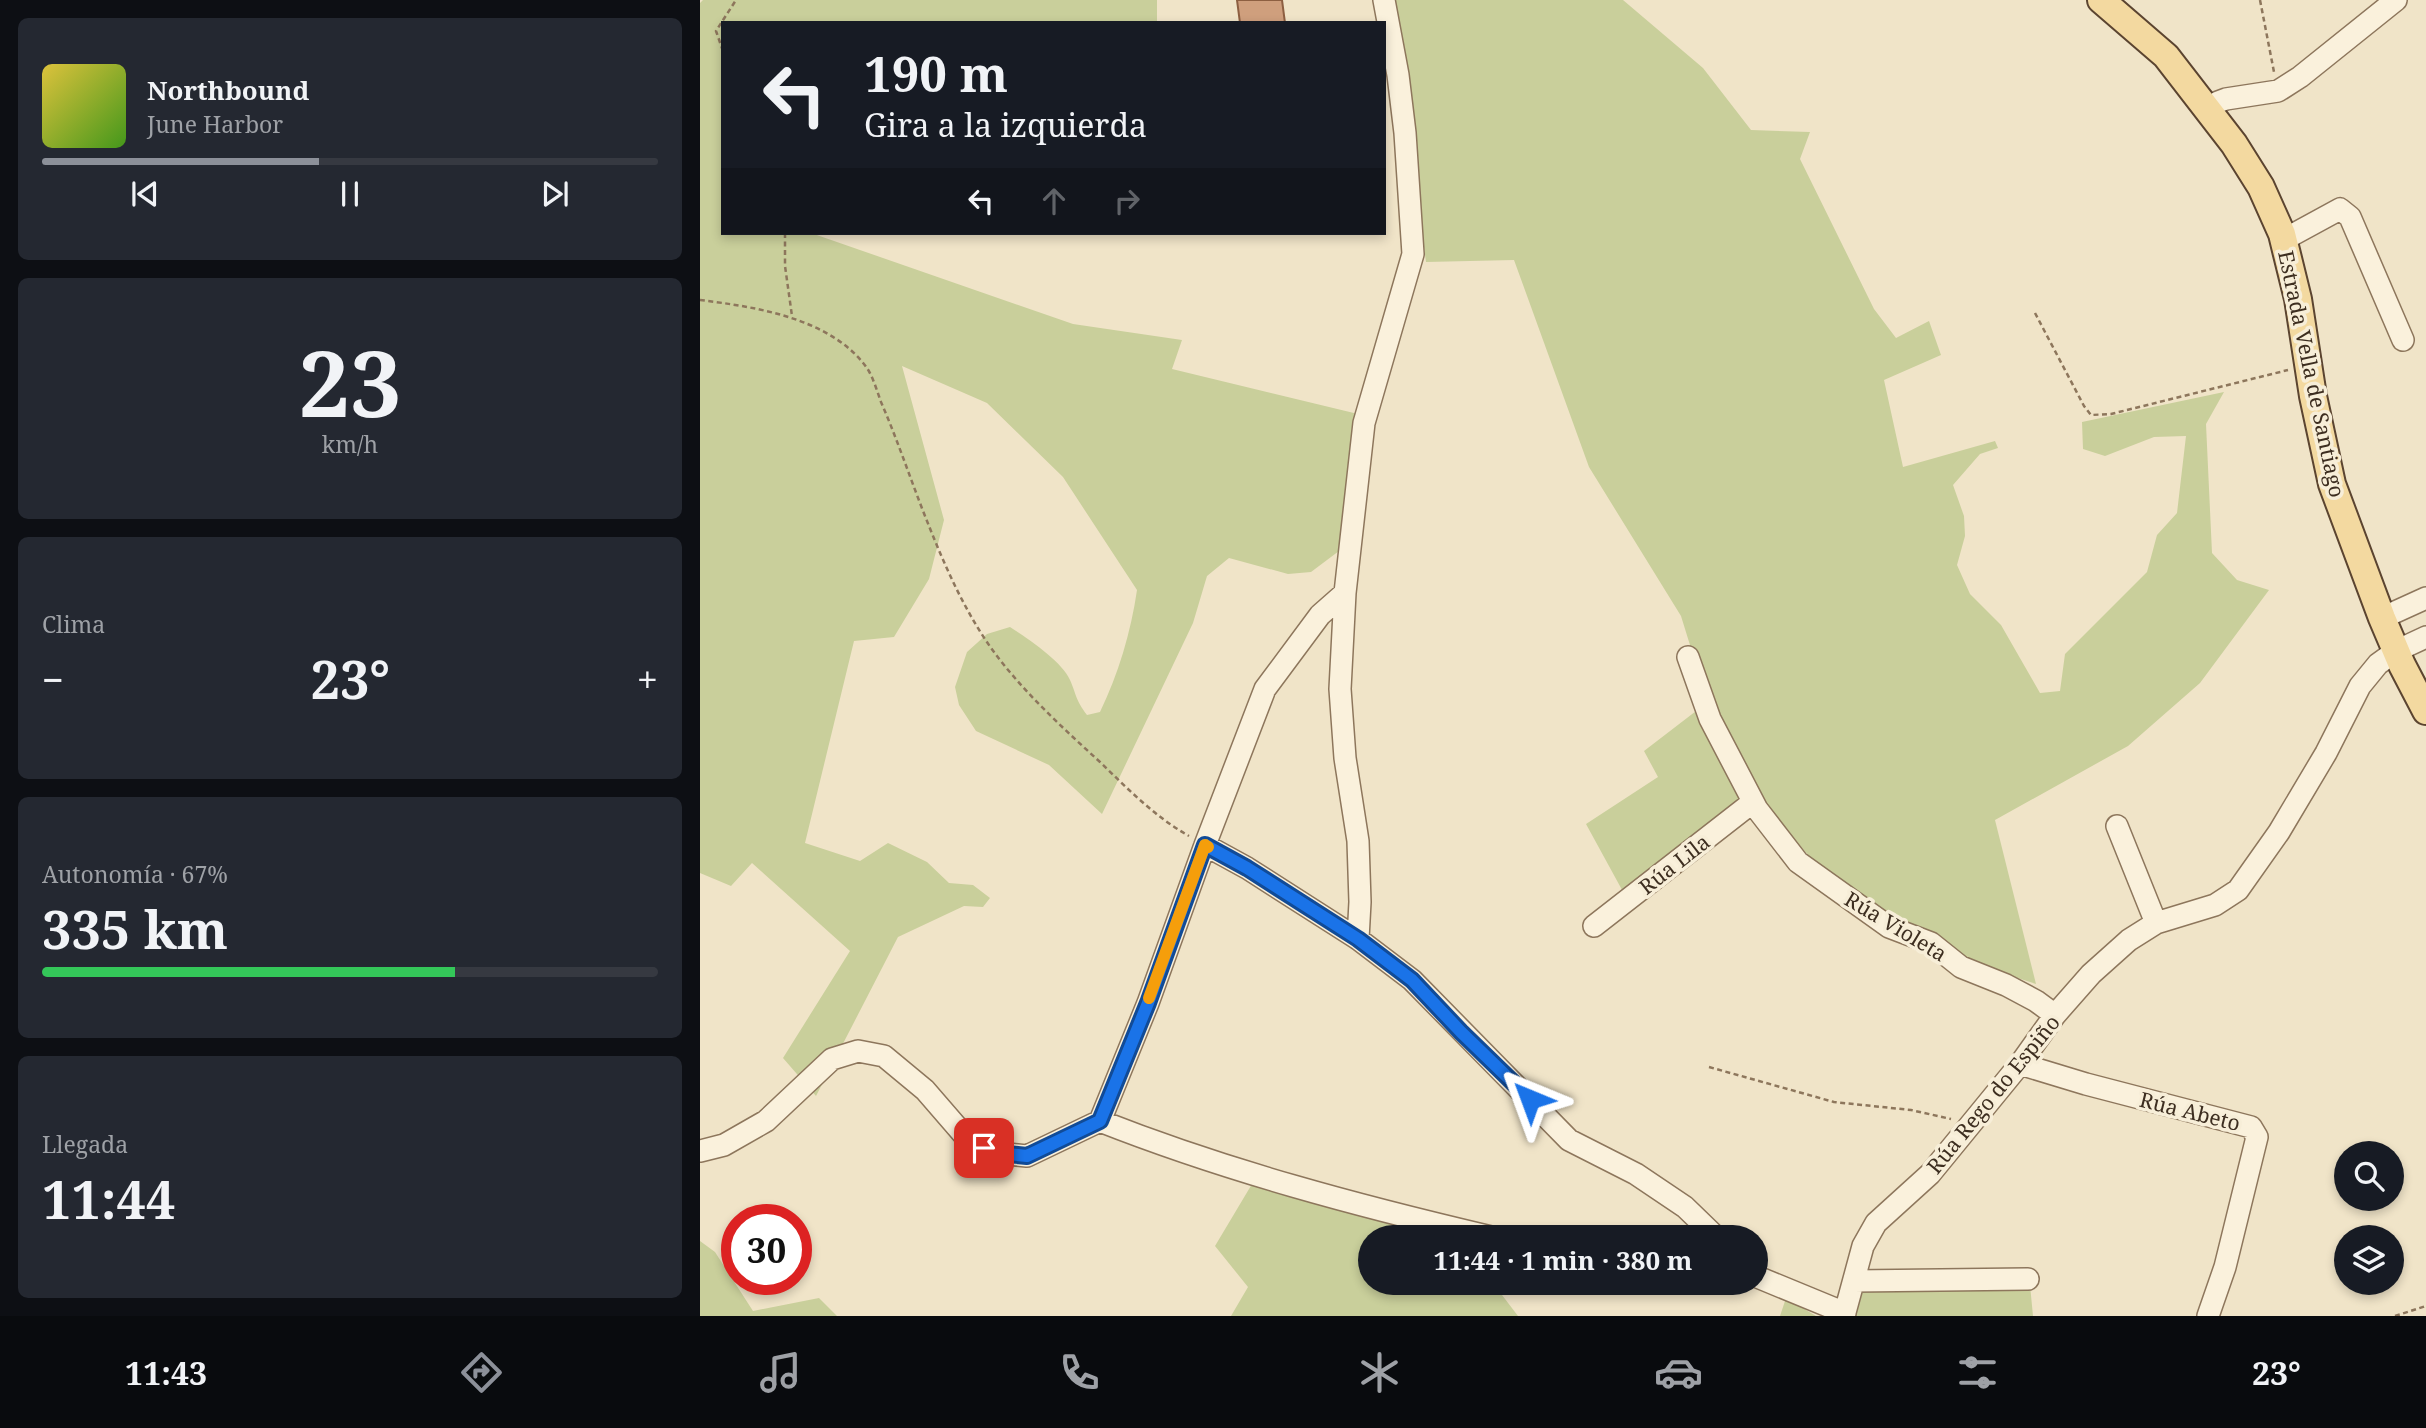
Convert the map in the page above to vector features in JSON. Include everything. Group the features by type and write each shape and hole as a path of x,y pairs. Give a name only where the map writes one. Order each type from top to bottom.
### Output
{"main road":[{"name":"Estrada Vella de Santiago","path":"2101,0 2166,56 2234,144 2262,187 2283,240 2298,299 2332,484 2382,618 2426,711"}],"street":[{"path":"1358,939 1358,841 1345,758 1340,689 1345,593 1364,423 1412,254 1405,133 1398,75 1384,0"},
{"path":"2209,110 2226,99 2261,95 2283,88 2396,0"},
{"path":"2283,240 2340,209 2350,217 2403,340"},
{"path":"700,1152 724,1145 765,1121 832,1059 858,1051 884,1056 925,1090 970,1142 998,1153 1027,1156 1100,1121 1148,1003 1265,689 1320,615 1345,593"},
{"path":"2382,618 2426,598"},
{"name":"Rúa Rego do Espiño","path":"1844,1315 1863,1246 1876,1223 1930,1174 2091,974 2129,940 2156,923 2215,905 2238,890 2279,832 2306,787 2360,686 2378,664 2396,651 2426,637"},
{"name":"Rúa Violeta","path":"1688,657 1710,719 1754,802 1798,862 1889,927 1931,943 1961,967 2006,985 2036,1001 2055,1016"},
{"name":"Rúa Lila","path":"1594,926 1754,802"},
{"path":"2118,826 2156,923"},
{"path":"1205,845 1247,868 1358,939 1412,980 1569,1140 1636,1174 1685,1207 1704,1225"},
{"name":"Rúa Abeto","path":"2020,1064 2086,1084 2251,1126 2257,1137 2225,1267 2208,1316"},
{"path":"1100,1121 1167,1148 1290,1185 1445,1225"},
{"path":"1854,1281 2028,1279"},
{"path":"1768,1282 1844,1315"}],"path":[{"path":"722,21 736,0"},
{"path":"2260,0 2274,72 2283,88"},
{"path":"721,23 716,31 721,45"},
{"path":"785,235 785,266 792,318"},
{"path":"700,300 747,306 792,318 841,342 867,369 897,437 926,519 959,597 999,659 1040,705 1164,822 1205,845"},
{"path":"2035,313 2091,415 2111,414 2308,365"},
{"path":"1709,1067 1834,1102 1911,1110 1972,1124"},
{"path":"2395,1316 2426,1306"}],"green space":[{"path":"703,0 1157,0 1157,21 721,21 721,235 817,235 1073,324 1182,340 1172,369 1358,414 1339,551 1311,572 1288,574 1229,558 1207,576 1193,623 1102,814 1049,765 976,731 959,705 955,687 967,652 987,634 1010,627 1060,665 1087,715 1100,712 1123,653 1137,590 1063,477 987,403 902,366 944,520 929,579 894,637 854,641 805,843 860,861 888,843 927,862 949,883 973,885 990,898 983,907 964,906 898,937 816,1096 783,1058 850,951 752,863 731,886 700,873 700,3"},
{"path":"1391,0 1623,0 1703,68 1751,130 1810,132 1800,159 1874,309 1896,338 1929,321 1941,355 1884,380 1903,467 1995,441 1998,448 1980,454 1953,485 1964,516 1965,536 1957,565 1970,594 2001,625 2040,693 2060,691 2065,654 2147,572 2157,535 2177,513 2186,436 2154,437 2105,456 2083,449 2082,422 2224,392 2206,424 2212,553 2237,580 2269,590 2200,683 2128,746 1995,820 2036,984 1971,963 1935,934 1869,905 1810,857 1759,801 1627,899 1586,824 1658,777 1644,751 1700,708 1698,671 1681,616 1589,467 1514,260 1426,262"},
{"path":"1252,1184 1401,1225 1358,1225 1358,1295 1502,1295 1518,1316 1231,1316 1248,1287 1215,1246"},
{"path":"700,1241 715,1252 721,1261 721,1295 743,1295 753,1311 819,1298 837,1316 700,1316"},
{"path":"2030,1285 2033,1316 1852,1316 1854,1289"},
{"path":"1786,1298 1816,1316 1780,1316"}],"building":[{"path":"1237,0 1282,0 1285,21 1240,21"}],"slow traffic":[{"path":"1149,998 1205,845 1208,847"}],"route":[{"path":"984,1148 998,1153 1027,1156 1100,1121 1148,1003 1205,845 1247,868 1358,939 1412,980 1530,1099"}]}
